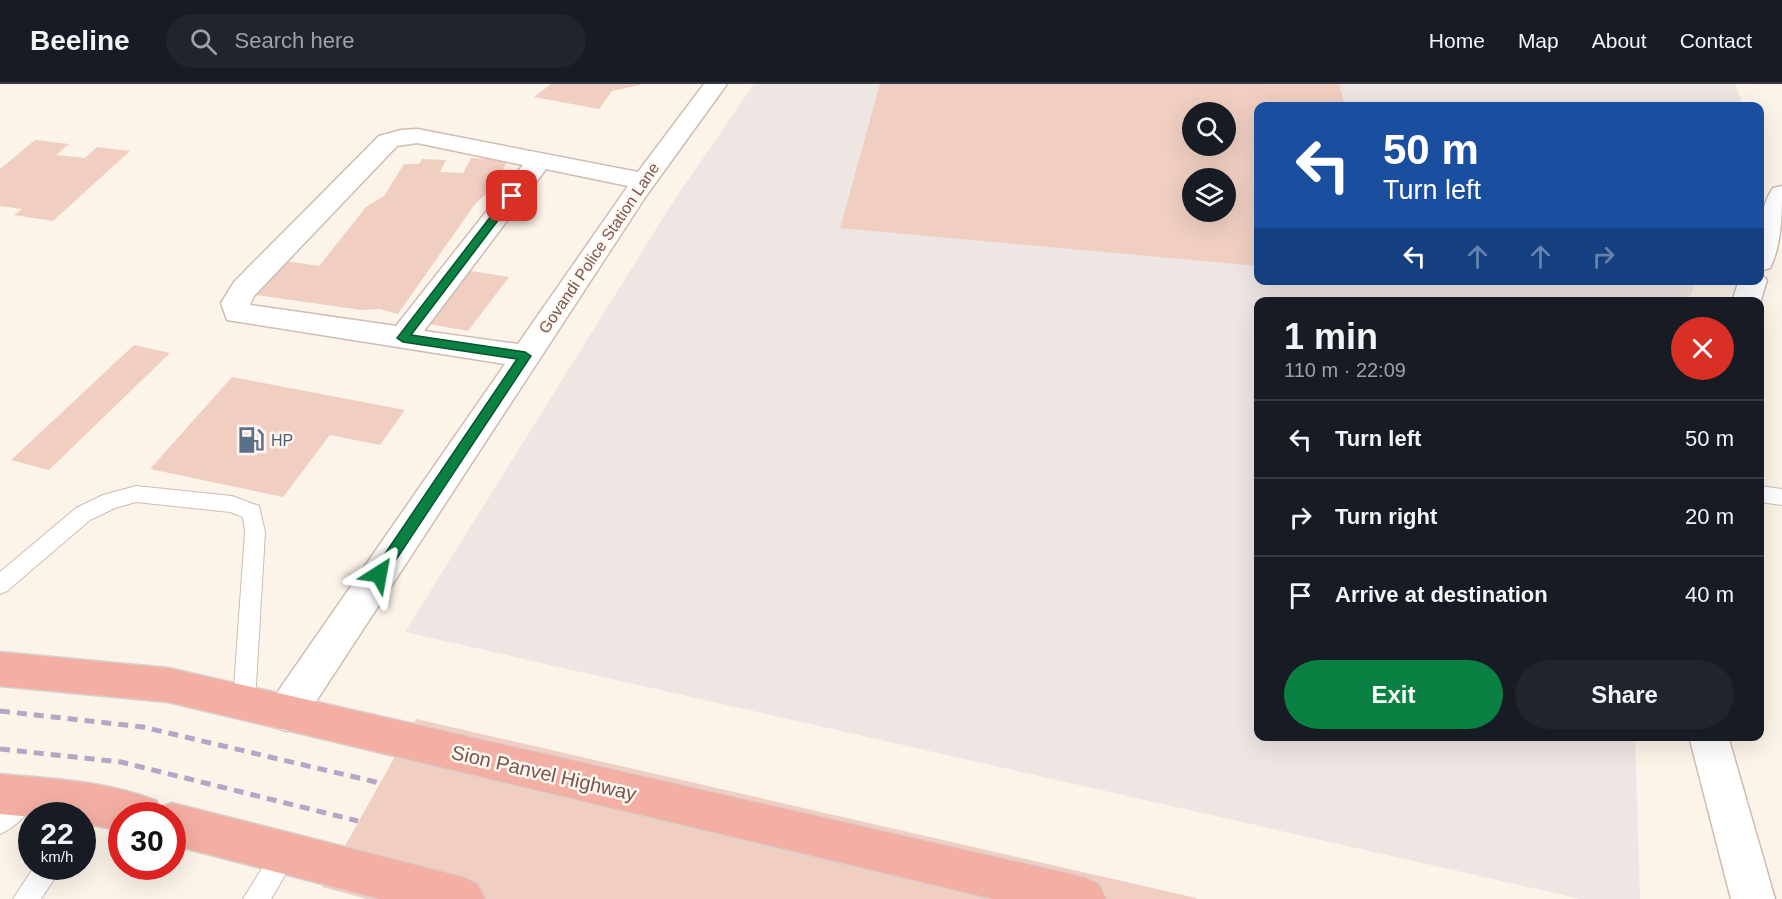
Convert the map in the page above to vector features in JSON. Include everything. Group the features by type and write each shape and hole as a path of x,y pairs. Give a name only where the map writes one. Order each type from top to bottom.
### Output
{"highway":[{"name":"Sion Panvel Highway","path":"0,669 168,685 1084,899"},
{"path":"186,828 463,899"}],"street":[{"name":"Govandi Police Station Lane","path":"286,712 643,181 716,84"},
{"path":"525,356 237,313 235,303 244,289 388,141 401,137 417,136 643,181"},
{"path":"403,338 539,161"},
{"path":"1764,250 1782,194"},
{"path":"1709,741 1753,899"}],"lane":[{"path":"0,585 83,514 110,501 136,494 232,504 252,513 255,532 244,702"},
{"path":"1764,495 1782,497"},
{"path":"256,899 286,854"}],"shaded area":[{"path":"754,84 1735,84 1742,102 1254,102 1254,285 1694,285 1690,297 1254,297 1254,741 1635,741 1640,899 1581,899 405,632 673,202"}],"building":[{"path":"551,84 640,85 612,91 599,109 534,97"},
{"path":"880,84 1339,84 1344,102 1254,102 1254,266 840,228"},
{"path":"35,140 69,144 56,155 85,158 97,147 130,151 53,221 14,215 22,209 0,206 0,169"},
{"path":"471,158 508,160 503,169 511,171 475,204 398,314 380,309 362,310 256,295 285,261 319,266 366,207 384,196 404,164 419,164 422,159 446,160 440,172 463,173"},
{"path":"471,271 509,277 468,331 429,324"},
{"path":"134,345 170,353 49,470 11,460"},
{"name":"HP","path":"232,377 405,410 380,445 330,435 283,497 150,469"},
{"path":"416,719 1196,899 367,899 322,887"}],"railway":[{"path":"0,711 143,727 380,783"},
{"path":"0,749 121,762 358,821"}],"place":[{"name":"HP","path":"251,440"}],"route":[{"path":"379,574 525,356 403,338 512,196"}]}
